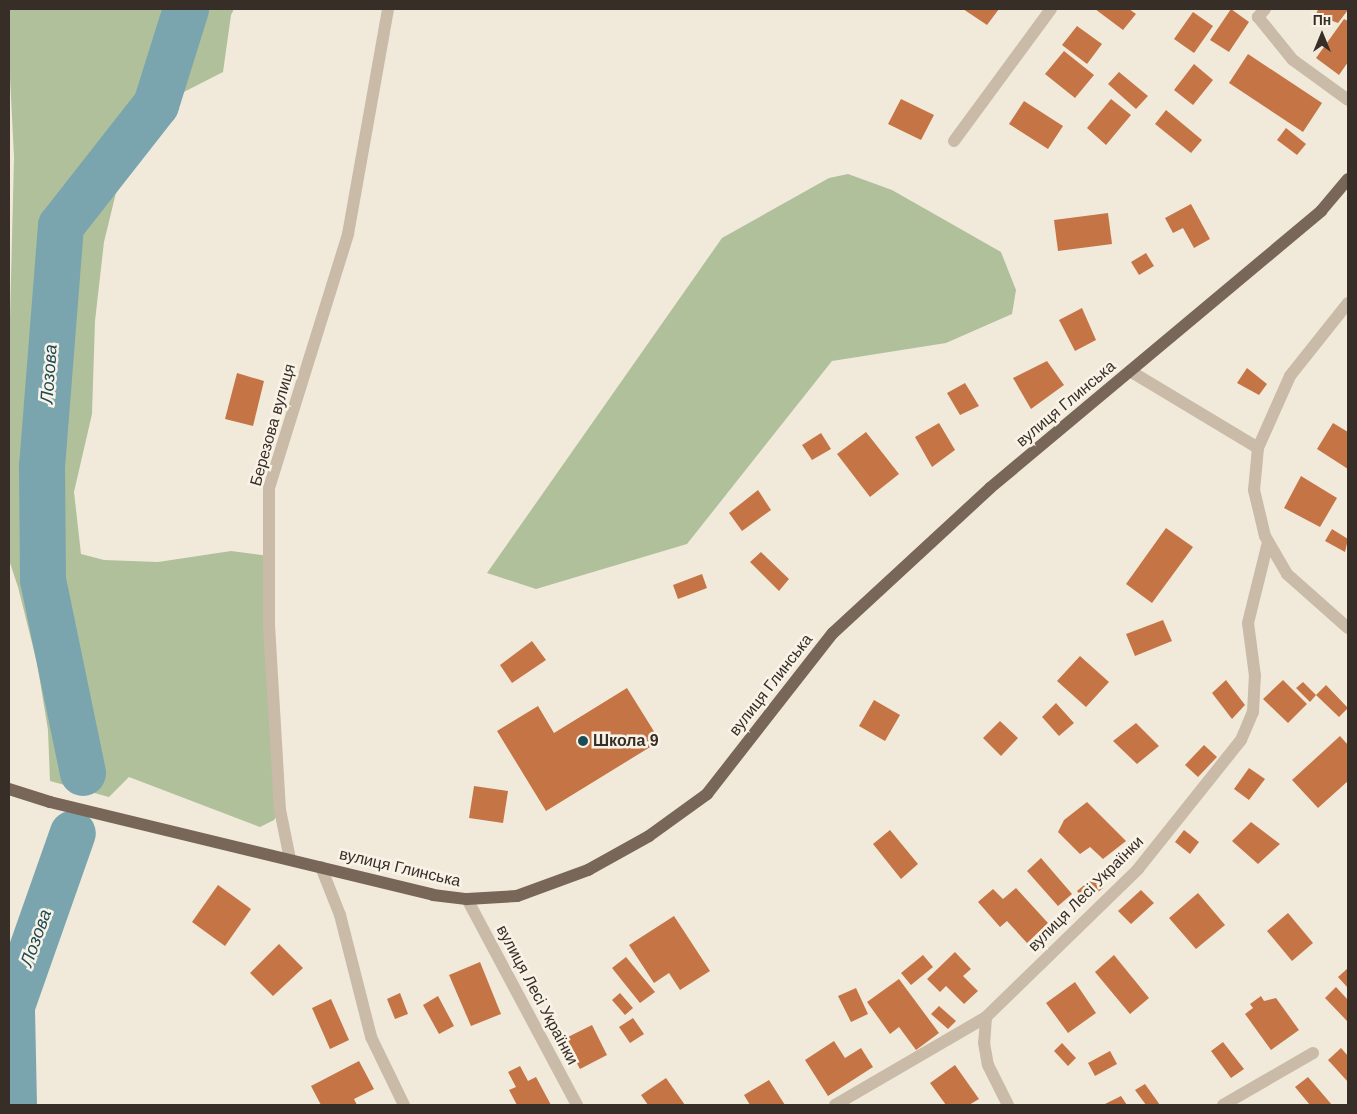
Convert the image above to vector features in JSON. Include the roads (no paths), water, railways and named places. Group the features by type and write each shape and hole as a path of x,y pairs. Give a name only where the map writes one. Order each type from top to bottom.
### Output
{"main road":[{"name":"вулиця Глинська","path":"9,790 50,802 434,895 467,900 518,896 588,870 649,836 707,794 833,633 990,488 1321,211 1348,178"}],"street":[{"name":"Березова вулиця","path":"290,859 280,810 269,625 269,488 348,234 388,9"},
{"path":"954,141 1051,9"},
{"path":"1262,13 1293,60 1348,100"},
{"path":"1348,302 1290,376 1258,448 1254,490 1268,542 1288,574 1348,628"},
{"path":"1130,371 1258,448"},
{"name":"вулиця Лесі Українки","path":"835,1105 986,1016 1138,869 1240,740 1253,712 1255,676 1248,623 1268,542"},
{"path":"322,867 340,915 371,1037 404,1105"},
{"name":"вулиця Лесі Українки","path":"467,900 577,1105"},
{"path":"986,1016 984,1043 988,1065 1008,1105"},
{"path":"1223,1105 1313,1053"}],"waterway":[{"name":"Лозова","path":"83,773 43,580 42,467 61,226 156,105 186,9"},
{"name":"Лозова","path":"14,1105 12,1006 73,833"}],"place":[{"name":"Школа 9","path":"583,741"}]}
